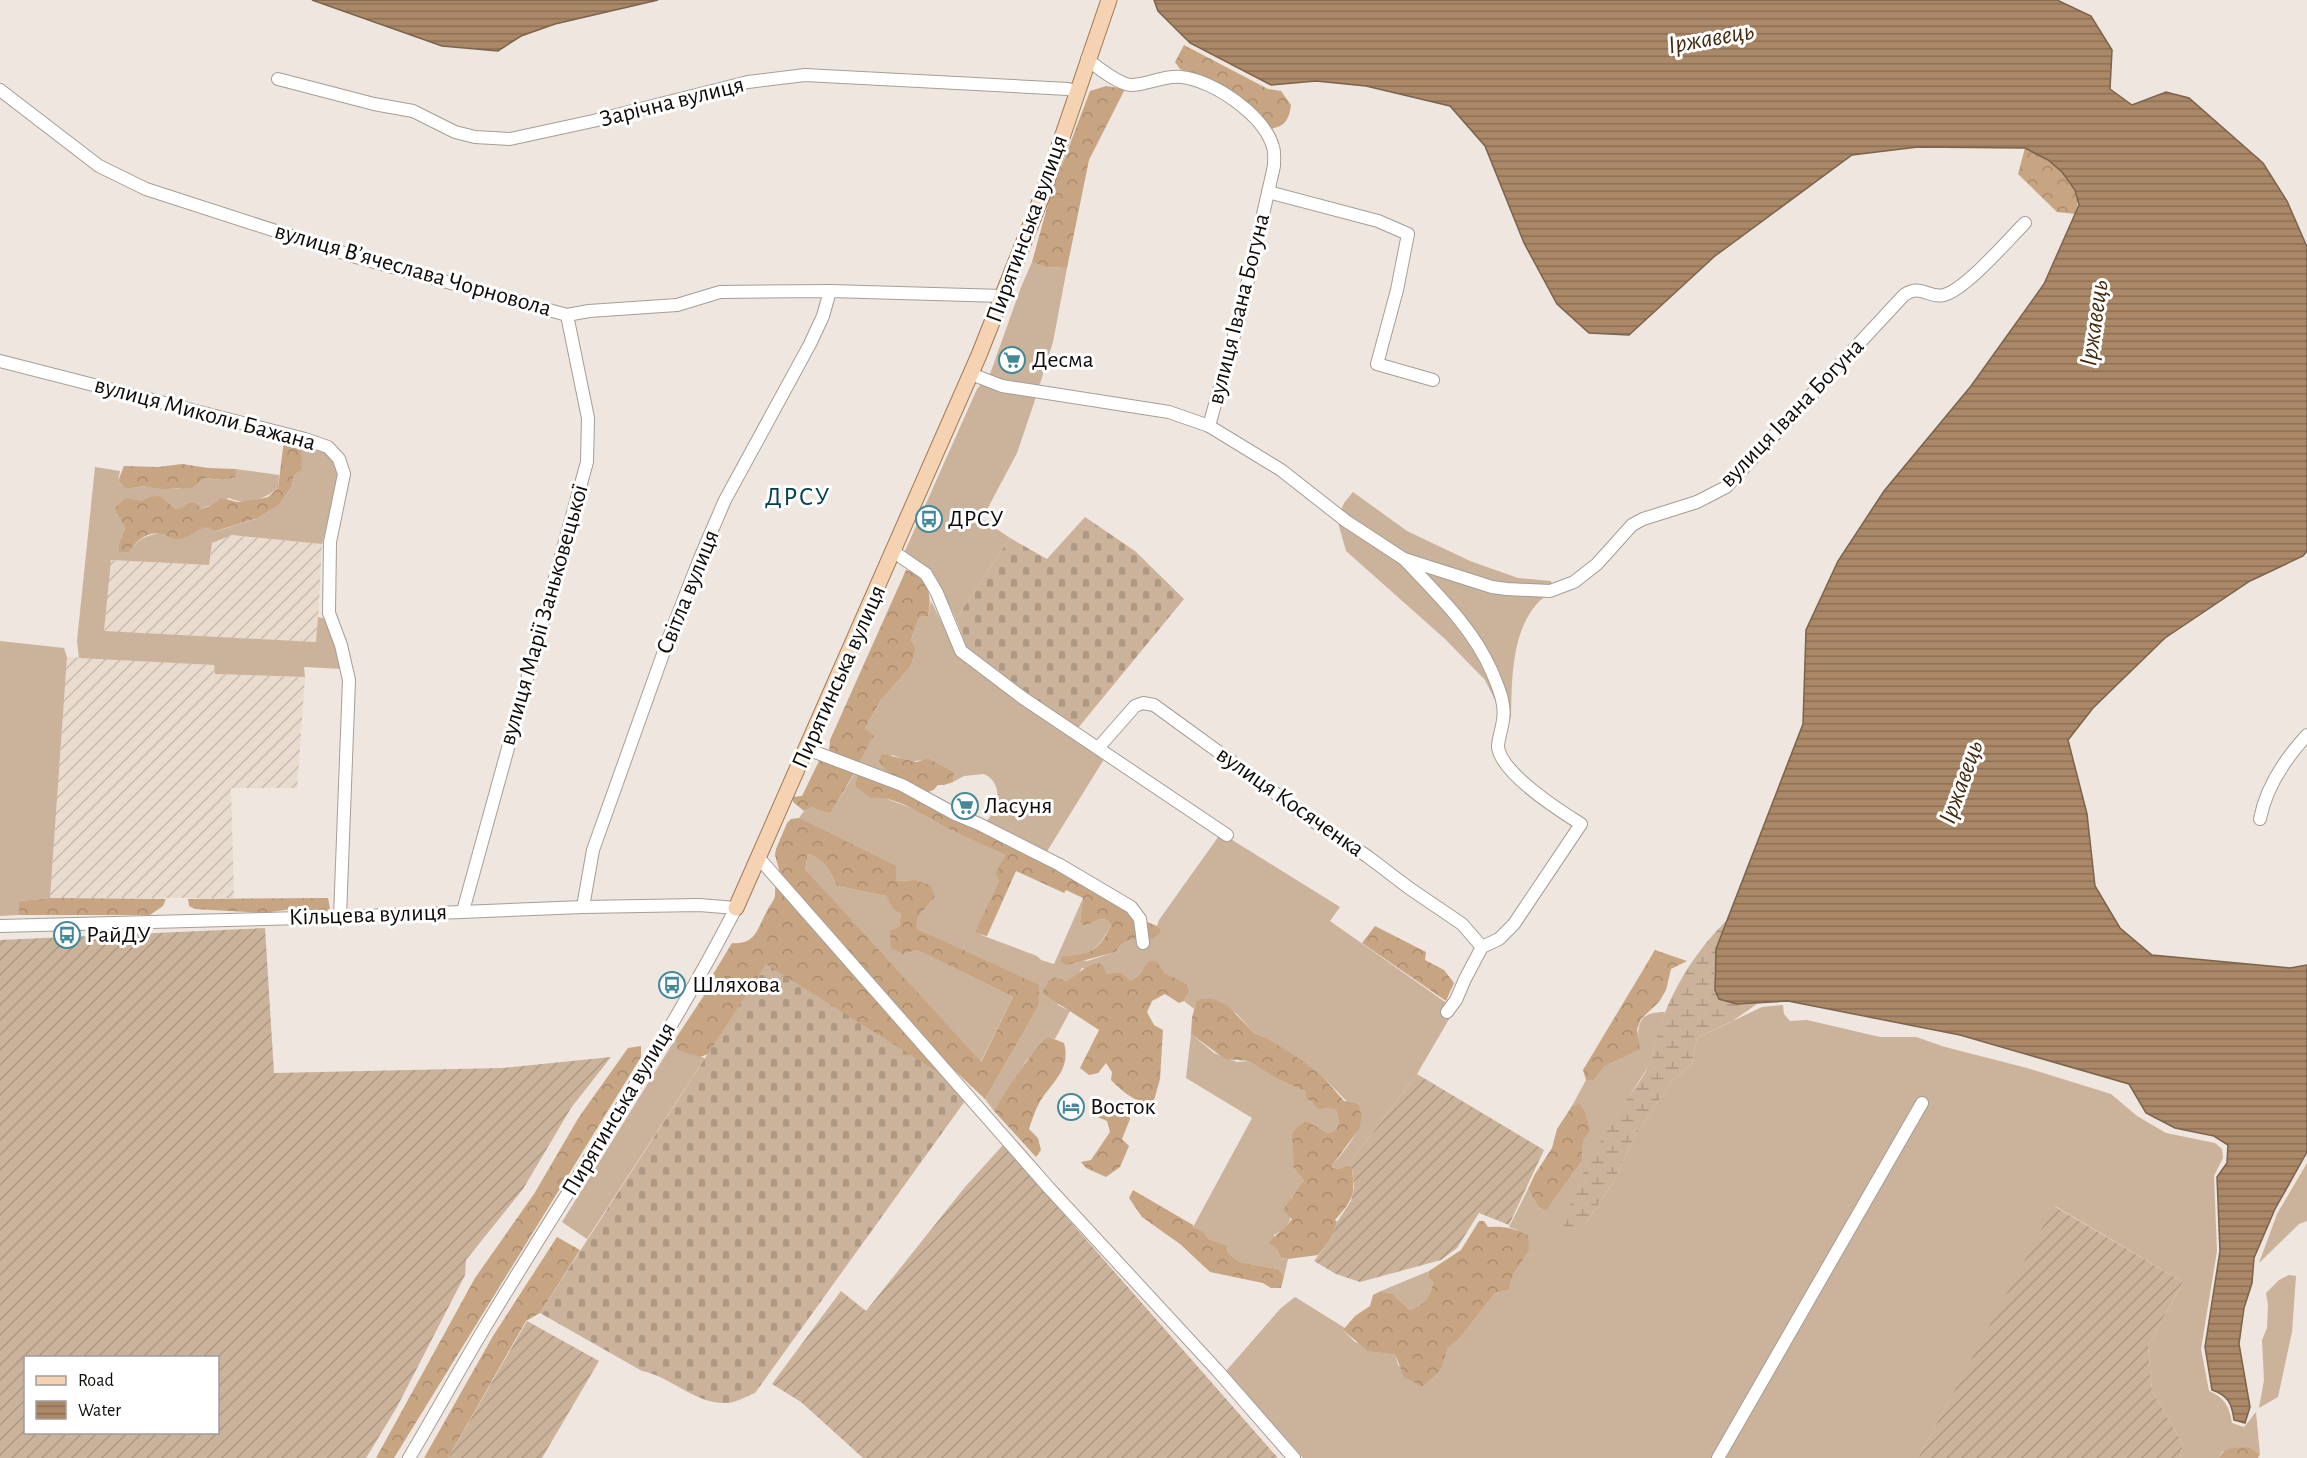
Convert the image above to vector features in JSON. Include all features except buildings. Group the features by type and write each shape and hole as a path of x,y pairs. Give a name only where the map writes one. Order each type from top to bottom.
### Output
{"main road":[{"name":"Пирятинська вулиця","path":"736,909 971,374 1042,196 1109,0"}],"street":[{"name":"вулиця Івана Богуна","path":"1087,59 1103,72 1129,85 1178,76 1194,79 1236,100 1258,120 1274,147 1274,166 1242,307 1209,426"},
{"name":"Зарічна вулиця","path":"278,79 374,104 413,111 455,132 475,137 510,139 593,121 748,82 805,75 1068,89 1077,92"},
{"name":"вулиця Вʼячеслава Чорновола","path":"0,90 99,166 146,189 356,256 567,315 589,311 677,305 720,292 830,291 1003,296"},
{"name":"вулиця Івана Богуна","path":"1268,192 1378,221 1408,234 1397,290 1377,364 1433,380"},
{"name":"вулиця Івана Богуна","path":"1404,559 1492,587 1550,591 1574,582 1597,564 1632,525 1643,519 1696,502 1726,487 1904,295 1917,289 1941,296 1949,293 1966,281 2025,223"},
{"name":"Світла вулиця","path":"583,907 593,850 696,568 725,500 810,345 823,316 830,291"},
{"name":"вулиця Марії Заньковецької","path":"463,911 587,462 588,418 567,315"},
{"name":"вулиця Миколи Бажана","path":"0,361 305,438 328,447 339,459 344,474 330,542 328,593 329,613 341,645 349,680 340,917"},
{"name":"вулиця Івана Богуна","path":"971,374 1002,386 1169,412 1209,426 1281,470 1346,521 1404,559 1446,604 1480,648 1504,705 1504,720 1498,746 1500,756 1521,780 1581,824 1514,924 1499,939 1482,947 1456,1000 1447,1012"},
{"path":"894,552 926,574 937,593 961,651 1023,698 1227,835"},
{"name":"вулиця Косяченка","path":"1099,747 1135,706 1143,703 1154,705 1319,825 1367,856 1462,924 1482,947"},
{"path":"2260,819 2263,805 2275,778 2307,735"},
{"path":"807,749 902,785 955,814 1060,865 1131,907 1140,919 1143,943"},
{"path":"758,857 1049,1188 1294,1458"},
{"name":"Кільцева вулиця","path":"0,926 340,917 583,907 699,905 736,909"},
{"name":"Пирятинська вулиця","path":"409,1458 491,1316 552,1222 646,1065 736,909"},
{"path":"1718,1458 1922,1103"}],"shaded area":[{"path":"232,535 322,544 317,642 104,632 110,560 209,565 212,543"},
{"path":"67,657 214,665 215,674 305,677 297,788 231,788 234,898 50,898"}],"green space":[{"path":"1184,45 1268,89 1281,91 1291,105 1285,122 1279,127 1269,129 1211,81 1180,69 1175,62"},
{"path":"1106,86 1125,89 1089,160 1067,268 1045,267 1032,262 1050,197 1090,91"},
{"path":"2025,148 2054,166 2071,182 2078,203 2075,214 2057,212 2018,174"},
{"path":"1032,262 1045,267 1067,268 1053,342 1017,453 982,519 1010,538 956,619 943,592 904,553 977,389 990,374"},
{"path":"280,437 327,451 336,462 340,474 322,544 232,535 212,543 209,565 111,560 104,631 316,642 318,617 326,619 338,650 342,669 304,667 305,677 215,674 214,665 79,658 77,641 95,467 120,471 118,481 126,489 144,486 179,489 204,478 222,480 235,477 235,469 279,475 278,488 255,500 242,501 229,498 201,509 176,509 166,501 149,497 142,501 132,501 116,514 123,520 125,528 119,543 119,553 129,552 135,544 150,535 160,533 178,539 205,526 217,531 258,518 279,505 292,486 294,475 291,442"},
{"path":"284,440 301,448 302,469 294,475 292,486 279,505 258,518 216,531 205,527 182,539 156,533 147,535 138,541 129,552 119,553 119,543 125,528 115,508 126,498 141,501 149,497 160,496 176,509 183,508 188,503 196,503 201,509 222,498 237,502 268,497 278,488"},
{"path":"182,464 235,469 236,477 222,480 204,478 192,488 162,489 144,486 126,489 118,481 124,466 158,467"},
{"path":"1353,492 1407,531 1470,561 1518,578 1551,581 1553,591 1539,602 1529,615 1517,647 1512,683 1511,718 1502,714 1485,680 1445,639 1346,551 1337,519 1344,503"},
{"path":"1085,517 1135,551 1184,599 1078,728 969,653 956,619 1010,538 1047,559"},
{"path":"906,570 919,578 927,588 930,601 928,616 919,617 911,640 916,649 911,666 881,700 865,728 874,736 858,764 829,752 830,740"},
{"path":"931,601 956,651 1106,756 1046,853 985,823 996,804 997,790 991,778 984,774 964,776 953,782 954,772 928,758 914,761 892,755 883,766 893,777 858,764 873,736 865,728 881,700 911,666 916,649 911,640 919,617 928,616"},
{"path":"0,641 64,648 67,657 50,898 19,901 19,915 0,916"},
{"path":"882,754 917,762 928,758 954,772 953,782 938,785 924,794 888,772 879,761"},
{"path":"820,759 855,772 830,814 811,807 804,811 793,802 793,797 802,796"},
{"path":"865,772 879,796 916,810 947,828 1005,855 997,873 999,881 976,933 1037,956 1041,960 1054,964 1083,898 1080,922 1084,926 1100,919 1107,920 1111,925 1102,941 1093,949 1081,954 1063,956 1087,961 1116,952 1128,941 1151,938 1156,935 1160,930 1157,926 1159,920 1221,833 1340,907 1330,921 1455,1009 1417,1074 1348,1165 1339,1169 1331,1167 1353,1137 1362,1117 1323,1077 1267,1038 1254,1033 1236,1013 1196,1002 1194,1009 1184,1001 1189,991 1187,984 1164,972 1142,970 1138,976 1130,980 1082,968 1077,976 1066,981 1056,977 1058,1005 1070,1011 1055,1039 1049,1037 1026,1061 994,1111 985,1099 1038,1007 936,938 917,929 918,917 935,897 914,880 896,881 799,818 811,807 830,814 855,773"},
{"path":"865,772 1060,866 1139,919 1161,930 1157,936 1152,938 1128,941 1116,952 1066,965 1060,961 1063,956 1093,950 1102,941 1111,925 1107,920 1100,919 1084,926 1080,922 1083,898 1066,890 1064,893 1016,871 987,936 975,933 999,881 996,873 1005,855 900,803 871,798 856,787 860,774"},
{"path":"799,818 896,866 896,881 914,880 930,885 935,897 918,917 917,929 1039,985 1038,1007 985,1099 950,1066 941,1074 711,1053 700,1057 677,1050 676,1038 703,997 709,981 732,943 746,941 755,934 774,899 776,882 780,873 775,855 776,849 791,819","holes":["808,854 819,859 837,886 886,896 893,908 901,914 899,927 890,931 891,948 903,954 917,950 1013,997 981,1062 805,869"]},
{"path":"808,854 823,863 837,886 886,896 901,914 899,927 903,954 917,950 1013,997 980,1063 805,869"},
{"path":"50,898 166,899 163,906 150,915 19,915 19,901"},
{"path":"328,898 330,909 321,912 300,908 263,913 195,909 189,906 188,899"},
{"path":"1728,919 1716,958 1715,979 1719,999 1737,1004 1761,1001 1734,1020 1697,1038 1692,1063 1671,1082 1634,1138 1614,1181 1586,1223 1562,1234 1572,1200 1586,1167 1650,1063 1665,1012 1679,983 1697,955"},
{"path":"1375,926 1426,952 1425,960 1444,970 1454,983 1446,1001 1362,943"},
{"path":"265,928 274,1073 502,1068 611,1057 571,1108 523,1189 466,1260 465,1275 397,1407 366,1458 0,1458 0,940"},
{"path":"1655,950 1687,961 1671,969 1666,990 1659,1002 1641,1019 1637,1029 1640,1049 1605,1066 1594,1080 1586,1080 1583,1070"},
{"path":"1149,961 1156,961 1164,972 1187,984 1189,991 1184,1001 1179,1003 1165,994 1152,1001 1147,1012 1154,1025 1163,1030 1160,1079 1153,1104 1135,1099 1121,1089 1111,1080 1112,1072 1106,1063 1098,1073 1089,1075 1080,1068 1099,1030 1042,993 1049,980 1056,977 1066,981 1094,964 1099,963 1104,967 1106,974 1121,973 1130,980 1138,976"},
{"path":"766,964 941,1074 965,1101 755,1393 728,1403 716,1402 705,1400 664,1379 642,1371 540,1313"},
{"path":"1201,999 1213,999 1228,1006 1254,1033 1267,1038 1323,1077 1344,1101 1358,1104 1362,1117 1359,1129 1331,1167 1339,1169 1348,1165 1352,1167 1352,1196 1335,1220 1337,1222 1330,1240 1318,1255 1281,1258 1276,1248 1269,1243 1292,1219 1283,1210 1304,1181 1293,1167 1292,1141 1295,1130 1307,1121 1328,1133 1334,1131 1339,1123 1336,1110 1319,1109 1306,1098 1306,1092 1273,1077 1249,1061 1225,1059 1191,1034 1196,1002"},
{"path":"1783,1005 1784,1014 1790,1021 1807,1020 1880,1037 1916,1037 2111,1094 2137,1116 2166,1133 2215,1143 2222,1149 2223,1158 2214,1176 2217,1251 2201,1349 2209,1391 2225,1403 2232,1423 2244,1427 2256,1412 2260,1454 2249,1447 2222,1452 2219,1458 2180,1458 2183,1444 2152,1391 2148,1346 2183,1282 2055,1206 1918,1458 1303,1458 1226,1371 1281,1308 1295,1297 1345,1328 1343,1330 1355,1342 1395,1353 1398,1365 1423,1387 1441,1370 1448,1348 1460,1338 1495,1293 1509,1290 1513,1275 1529,1251 1517,1230 1509,1227 1528,1189 1538,1207 1546,1211 1582,1161 1580,1105 1572,1106 1586,1080 1594,1080 1605,1066 1639,1049 1638,1033 1644,1017 1665,1012 1650,1064 1607,1131 1586,1223 1614,1181 1634,1138 1671,1082 1692,1063 1697,1038 1762,1007"},
{"path":"1191,1034 1214,1053 1237,1062 1249,1061 1273,1077 1306,1092 1312,1103 1336,1110 1339,1123 1334,1131 1328,1133 1307,1121 1292,1143 1296,1154 1293,1167 1304,1181 1291,1198 1291,1216 1288,1224 1274,1235 1276,1248 1281,1258 1288,1259 1284,1276 1278,1269 1240,1262 1228,1253 1227,1245 1207,1239 1193,1227 1252,1118 1186,1078"},
{"path":"1049,1037 1064,1043 1065,1058 1062,1071 1040,1102 1029,1129 1038,1138 1041,1150 1036,1157 994,1111 1028,1059"},
{"path":"676,1038 678,1050 705,1058 587,1239 562,1222"},
{"path":"641,1046 641,1057 394,1458 376,1458 475,1278 534,1194 579,1117 628,1048"},
{"path":"1417,1074 1544,1150 1509,1225 1479,1213 1457,1248 1441,1260 1360,1282 1336,1274 1314,1261 1330,1240 1337,1222 1351,1201 1354,1187 1352,1167 1348,1165"},
{"path":"1112,1102 1128,1112 1130,1119 1122,1139 1129,1146 1120,1167 1106,1177 1086,1168 1081,1162 1091,1160 1110,1132 1107,1121 1095,1116 1102,1103"},
{"path":"1580,1104 1590,1130 1583,1141 1582,1161 1546,1211 1538,1207 1528,1189 1552,1148 1557,1129 1572,1106"},
{"path":"1003,1145 1278,1458 863,1458 801,1402 772,1384 841,1291 866,1311 965,1187"},
{"path":"2307,1163 2307,1221 2299,1224 2259,1263 2277,1214"},
{"path":"1133,1190 1193,1225 1208,1239 1227,1245 1228,1253 1240,1262 1278,1269 1284,1276 1281,1288 1271,1288 1263,1283 1210,1272 1180,1244 1142,1217 1129,1198"},
{"path":"2054,1206 2183,1282 2148,1346 2152,1391 2183,1444 2180,1458 1918,1458"},
{"path":"1479,1221 1484,1221 1488,1227 1509,1228 1528,1236 1529,1251 1513,1275 1509,1290 1495,1293 1460,1338 1448,1348 1441,1370 1423,1387 1404,1377 1395,1354 1368,1351 1343,1330 1355,1316 1370,1306 1373,1295 1381,1291 1393,1294 1410,1310 1423,1302 1429,1296 1433,1282 1428,1278 1429,1271 1461,1250"},
{"path":"557,1237 580,1250 540,1313 526,1321 448,1458 424,1458 493,1336"},
{"path":"1429,1271 1428,1278 1433,1282 1431,1292 1423,1302 1410,1310 1393,1294 1381,1291"},
{"path":"2289,1275 2296,1276 2292,1332 2278,1397 2259,1408 2264,1380 2262,1340 2267,1328 2266,1293 2279,1280"},
{"path":"527,1321 599,1361 542,1458 448,1458"},
{"path":"2249,1447 2260,1454 2258,1458 2219,1458 2225,1451"}],"water":[{"path":"312,0 658,0 555,24 521,36 498,51 442,46"},
{"name":"Іржавець","path":"1154,0 2057,0 2091,16 2112,50 2110,89 2132,105 2166,92 2189,98 2263,163 2287,201 2307,247 2307,551 2303,556 2250,581 2165,638 2093,708 2068,740 2087,814 2095,886 2120,928 2152,955 2290,968 2307,965 2307,1152 2275,1209 2254,1258 2252,1283 2244,1308 2239,1344 2250,1407 2245,1423 2234,1420 2228,1401 2212,1390 2205,1347 2220,1251 2217,1177 2227,1163 2228,1145 2214,1136 2175,1128 2146,1113 2129,1084 1960,1035 1788,1001 1737,1004 1719,999 1715,990 1716,949 1803,724 1806,630 1838,561 1884,491 1971,386 2044,284 2079,205 2075,190 2062,172 2048,160 2025,148 1918,147 1852,155 1715,256 1629,335 1589,333 1557,304 1524,243 1485,146 1450,106 1366,86 1316,81 1271,85 1190,43 1158,11"}],"place":[{"name":"Десма","path":"1012,360"},
{"name":"ДРСУ","path":"929,519"},
{"name":"Ласуня","path":"965,806"},
{"name":"РайДУ","path":"67,935"},
{"name":"Шляхова","path":"672,985"},
{"name":"Восток","path":"1071,1107"}],"district":[{"name":"ДРСУ","path":"798,497"}]}
